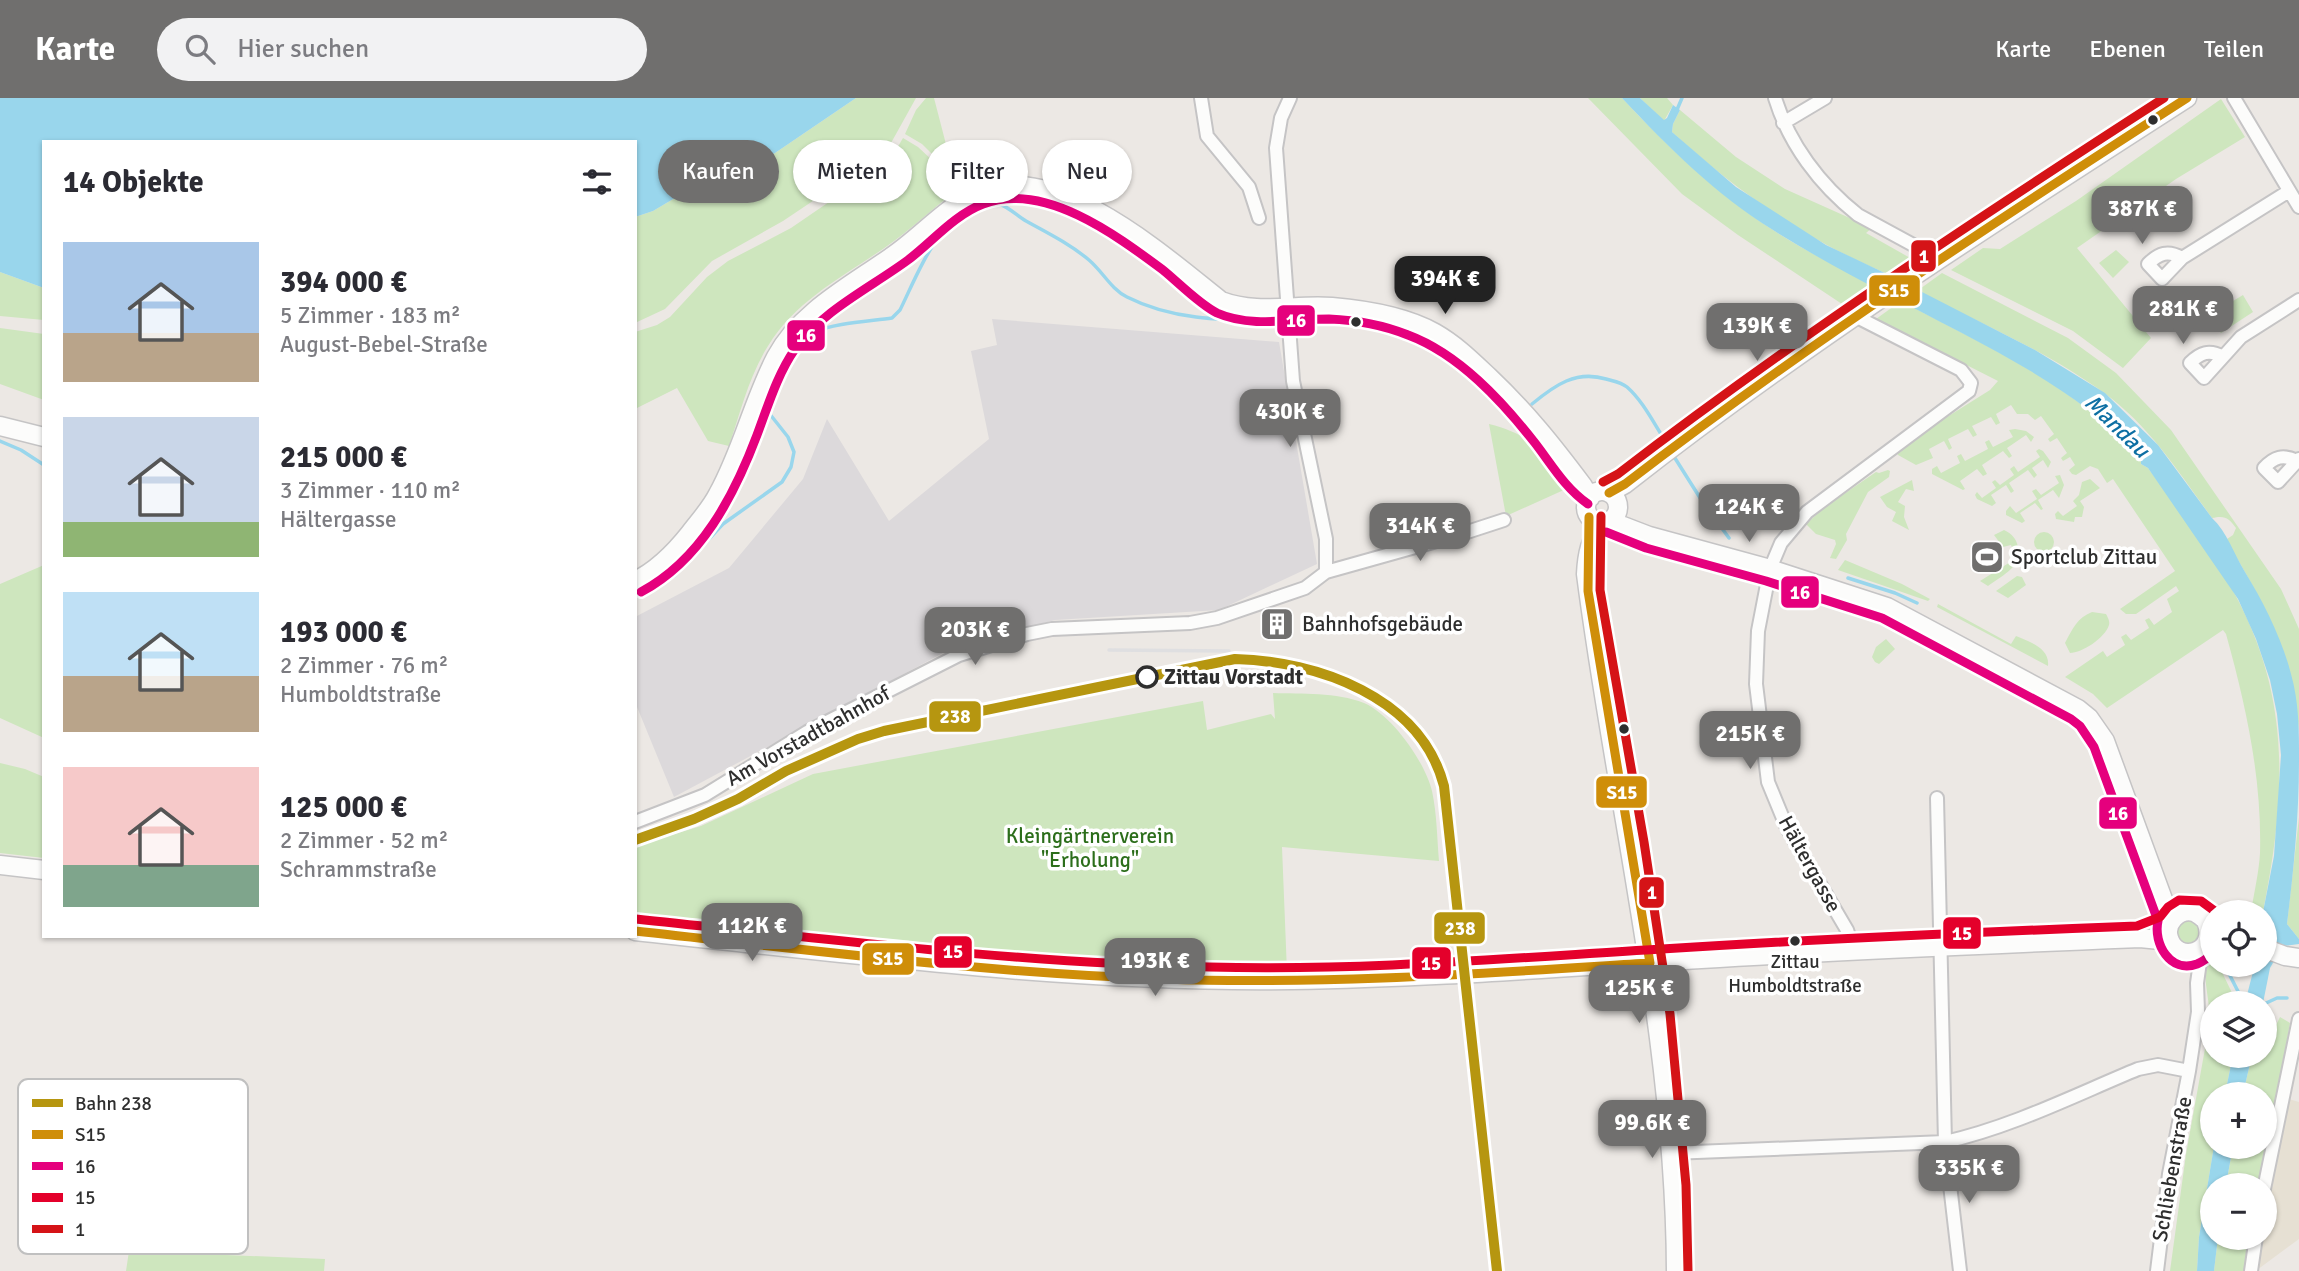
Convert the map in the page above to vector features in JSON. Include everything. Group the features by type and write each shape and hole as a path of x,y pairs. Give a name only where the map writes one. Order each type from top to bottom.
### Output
{"main road":[{"path":"1676,1271 1671,1153 1662,1048 1587,582 1586,563 1603,506 1669,450 1860,314 2187,98"},
{"path":"637,580 662,564 709,510 736,457 769,372 793,331 816,310 908,246 953,208 983,191 1012,184 1084,204 1136,236 1221,301 1288,317 1330,307 1381,314 1437,334 1466,355 1531,419 1603,506 1630,529 1770,569 1901,614 2078,709 2089,718 2105,741 2175,931 2192,953 2200,944"},
{"path":"0,426 42,436"},
{"path":"0,865 42,870"},
{"path":"637,931 873,957 1163,979 1294,980 2140,938 2175,931 2197,914 2200,920"},
{"path":"2280,954 2299,968"}],"street":[{"path":"1200,98 1207,136 1249,187 1259,218"},
{"path":"1290,98 1281,118 1276,148 1288,317 1293,381 1326,539 1326,572"},
{"path":"1775,98 1783,123 1810,167 1847,207 1934,263"},
{"path":"1783,123 1825,98"},
{"path":"2234,98 2299,207"},
{"path":"2182,258 2289,191"},
{"path":"2223,357 2241,337 2299,300"},
{"name":"Hältergasse","path":"1854,951 1847,930 1787,828 1768,782 1756,684 1758,631 1770,569 1781,543 1807,512 1969,391 1971,383 1961,370 1860,314"},
{"name":"Am Vorstadtbahnhof","path":"637,821 705,795 807,732 959,655 1052,629 1190,623 1217,618 1305,588 1326,572 1504,520"},
{"path":"1937,798 1945,1142 1960,1271"},
{"name":"Schliebenstraße","path":"2175,931 2197,984"},
{"name":"Schliebenstraße","path":"2157,1271 2169,1174 2198,1012 2197,984 2200,971"},
{"path":"2267,1173 2299,1019"},
{"path":"1671,1153 1945,1142 1976,1135 2015,1121 2138,1069 2158,1065 2189,1071"},
{"path":"2251,1271 2254,1250"}],"shaded area":[{"path":"992,319 1279,342 1317,564 1219,610 1055,620 958,645 674,797 637,707 637,616 729,568 803,479 827,419 889,521 989,439 971,351 997,345"},
{"path":"2285,1098 2299,1102 2299,1239 2257,1270 2259,1250 2277,1250 2277,1173 2271,1173 2274,1159 2277,1159 2277,1142"}],"green space":[{"path":"856,98 916,98 893,140 794,140"},
{"path":"926,98 934,98 945,140 926,140 926,148 905,134 916,110"},
{"path":"1588,98 1622,98 1692,168 1750,214 1795,244 1873,286 1845,306 1682,194"},
{"path":"1640,98 1667,98 1673,105 1664,121"},
{"path":"2221,99 2245,137 2176,179 2077,248 2151,338 2123,368 2073,331 1951,270 1983,248 2000,249 2076,201"},
{"path":"1680,110 1736,157 1785,189 1872,228 1866,233 1912,259 1889,275 1804,232 1726,178 1672,132"},
{"path":"793,141 793,203 810,203 712,261 665,309 637,322 637,216 666,203 779,203 779,150"},
{"path":"912,143 926,154 926,203 941,203 894,241 809,300 780,329 755,370 729,446 708,441 677,388 637,408 637,331 657,325 670,317 707,277 728,261 791,228 828,203 912,203"},
{"path":"2116,250 2129,262 2113,278 2099,263"},
{"path":"0,272 42,287 42,320 0,316"},
{"path":"1942,273 2068,338 2116,373 2171,430 2281,589 2299,629 2299,732 2291,680 2276,634 2227,539 2233,535 2236,528 2223,517 2212,518 2150,435 2104,393 2036,351 1917,291"},
{"path":"2243,295 2253,312 2221,333 2208,316"},
{"path":"1901,301 1998,352 2060,389 2089,410 2141,460 2141,464 2148,468 2219,566 2255,639 2268,677 2275,715 2279,791 2276,831 2265,900 2253,900 2260,853 2258,797 2246,715 2226,634 2223,630 2107,708 2093,694 2065,677 2103,651 2107,657 2125,645 2121,637 2126,634 2131,640 2149,628 2145,620 2149,618 2154,625 2172,612 2167,599 2179,591 2176,586 2136,614 2126,614 2120,609 2175,571 2113,479 2107,483 2098,469 2090,466 2076,475 2072,474 2069,470 2075,465 2070,457 2063,461 2061,458 2067,453 2057,438 2050,442 2048,439 2054,434 2041,416 2035,420 2028,414 2017,414 2011,405 1996,414 2000,423 1996,425 1991,417 1972,426 1977,435 1973,437 1968,429 1948,439 1952,448 1949,450 1944,441 1929,449 1933,458 1916,465 1898,455 1896,449 1990,390 1998,381 1876,319"},
{"path":"0,328 42,334 42,399 0,384"},
{"path":"1489,424 1517,434 1536,447 1566,489 1506,516"},
{"path":"2009,430 2026,431 2034,437 2031,442 2026,435 2007,448 2012,456 2009,458 2003,451 1982,465 1987,474 1983,476 1977,469 1960,481 1965,489 1932,474 1932,469 1937,466 1941,473 1960,463 1957,456 1961,454 1965,461 1988,449 1985,442 1989,440 1993,447 2013,437"},
{"path":"2039,449 2051,462 2048,468 2043,460 2032,468 2037,475 2034,478 2028,470 2009,483 2014,491 2011,493 2006,485 1991,495 1996,503 1992,506 1977,499 1977,492 1982,498 1996,488 1992,482 1995,480 2000,485 2014,475 2010,469 2014,466 2018,472 2040,457 2036,451"},
{"path":"1888,470 1889,477 1868,492 1836,559 1830,558 1835,540 1816,534 1806,524 1825,507 1876,472"},
{"path":"2060,475 2064,485 2059,498 2053,490 2038,500 2043,509 2035,503 2020,513 2025,521 2022,523 2006,515 2010,506 2016,513 2037,499 2032,491 2036,489 2041,495 2059,483 2055,476"},
{"path":"2090,479 2100,488 2080,501 2084,507 2082,517 2075,517 2074,522 2056,519 2055,514 2058,511 2063,516 2077,506 2073,501 2079,495 2082,482"},
{"path":"1912,480 1914,491 1906,489 1898,502 1905,506 1904,517 1909,530 1892,521 1896,512 1887,507 1880,497"},
{"path":"2004,530 2016,541 2017,560 2010,570 1988,586 1980,581 2012,561 2009,555 2014,553 2011,545 2003,547 1994,535"},
{"path":"2044,532 2051,535 2054,542 2051,549 2044,552 2037,549 2034,542 2037,535"},
{"path":"1845,560 1930,599 1928,601 1838,570"},
{"path":"42,566 42,737 0,718 0,584"},
{"path":"2017,576 2022,577 2026,585 2008,598 1996,591"},
{"path":"1938,604 2011,644 2016,636 2033,643 2046,655 2048,666 1937,607"},
{"path":"2092,612 2106,614 2109,622 2107,630 2092,644 2070,653 2065,643 2070,633 2079,620"},
{"path":"1886,639 1895,649 1879,664 1872,657 1876,647"},
{"name":"Kleingärtnerverein \"Erholung\"","path":"1273,693 1342,697 1375,709 1406,741 1428,779 1435,808 1439,861 1282,847 1287,972 1081,972 637,923 637,845 701,826 813,774 1203,701 1207,730 1271,714 1275,719"},
{"path":"0,763 42,776 42,858 0,853"},
{"path":"2299,817 2299,939 2287,924"},
{"path":"2183,921 2193,921 2199,927 2199,937 2193,943 2183,943 2177,937 2177,927"},
{"path":"2206,977 2224,977 2231,991 2207,991"},
{"path":"2280,1017 2290,1023 2277,1096 2277,1082 2246,1082 2249,1068 2277,1068 2277,1023"},
{"path":"2202,1068 2230,1068 2227,1082 2200,1082 2200,1159 2212,1159 2210,1173 2200,1173 2197,1271 2170,1271 2186,1154"},
{"path":"2231,1159 2266,1159 2263,1173 2228,1173"},
{"path":"2216,1250 2250,1250 2246,1271 2214,1271"},
{"path":"129,1254 325,1259 324,1271 126,1271"}],"water":[{"path":"0,98 856,98 779,150 779,140 658,140 658,203 666,203 637,216 637,140 42,140 42,287 0,272"},
{"name":"Mandau","path":"1622,98 1640,98 1664,120 1673,105 1680,110 1672,132 1736,187 1826,245 2035,350 2105,393 2158,445 2222,530 2278,635 2294,685 2299,759 2297,821 2287,924 2299,939 2299,944 2283,946 2277,956 2277,900 2265,900 2274,856 2281,755 2270,680 2238,599 2148,468 2141,464 2141,459 2101,420 2056,387 1985,345 1865,283 1752,216 1693,169"},
{"path":"2252,977 2268,977 2265,991 2248,991"},
{"path":"2230,1068 2249,1068 2246,1082 2227,1082"},
{"path":"2212,1159 2231,1159 2228,1173 2210,1173"},
{"path":"2200,1231 2200,1250 2216,1250 2214,1271 2197,1271"}],"waterway":[{"path":"1676,112 1682,98"},
{"path":"637,595 674,576 723,524 782,482 791,467 794,452 788,437 765,408 778,377 800,345 823,329 892,318 900,310 937,239 964,211 981,204 1003,205 1089,260 1121,294 1146,305 1204,318 1284,321"},
{"path":"1292,321 1378,322 1402,328"},
{"path":"1422,336 1457,361 1517,418"},
{"path":"1532,404 1558,385 1575,378 1585,376 1617,382 1627,387 1639,400 1668,445"},
{"path":"0,441 42,464"},
{"path":"1673,455 1729,538"},
{"path":"1848,578 1917,603"},
{"path":"2231,977 2238,991"},
{"path":"2277,998 2287,998"}],"railway":[{"path":"1109,650 1229,651"}],"rail line":[{"name":"238","path":"637,839 694,819 738,799 786,771 858,739 884,731 1235,659 1299,667 1362,690 1389,707 1413,729 1432,755 1444,786 1497,1271"}],"transit line":[{"name":"1","path":"1603,482 1618,474 1751,375 1887,280 2164,98"},
{"name":"S15","path":"1609,493 1902,285 2187,98"},
{"name":"16","path":"641,592 681,563 713,524 738,481 783,369 806,335 833,311 908,260 962,215 983,204 1006,199 1030,200 1078,215 1144,256 1210,309 1230,318 1272,322 1329,319 1349,321 1389,328 1427,343 1462,366 1494,395 1566,483 1588,504"},
{"name":"1","path":"1601,516 1600,590 1644,842 1670,1014 1686,1185 1688,1271"},
{"name":"S15","path":"1589,517 1588,591 1650,963"},
{"name":"16","path":"1606,532 1646,548 1766,581 1882,618 2071,719 2080,726 2094,747 2158,921 2161,947 2171,961 2179,965 2200,962"},
{"name":"15","path":"637,919 1065,961 1266,968 1436,963 1781,942 2137,926 2160,917 2168,907 2179,900 2200,901"},
{"name":"S15","path":"637,931 1031,972 1163,979 1346,979 1650,963"}],"place":[{"name":"Sportclub Zittau","path":"1987,557"},
{"name":"Bahnhofsgebäude","path":"1277,624"},
{"name":"Zittau Vorstadt","path":"1147,677"},
{"name":"Zittau Humboldtstraße","path":"1795,941"}]}
